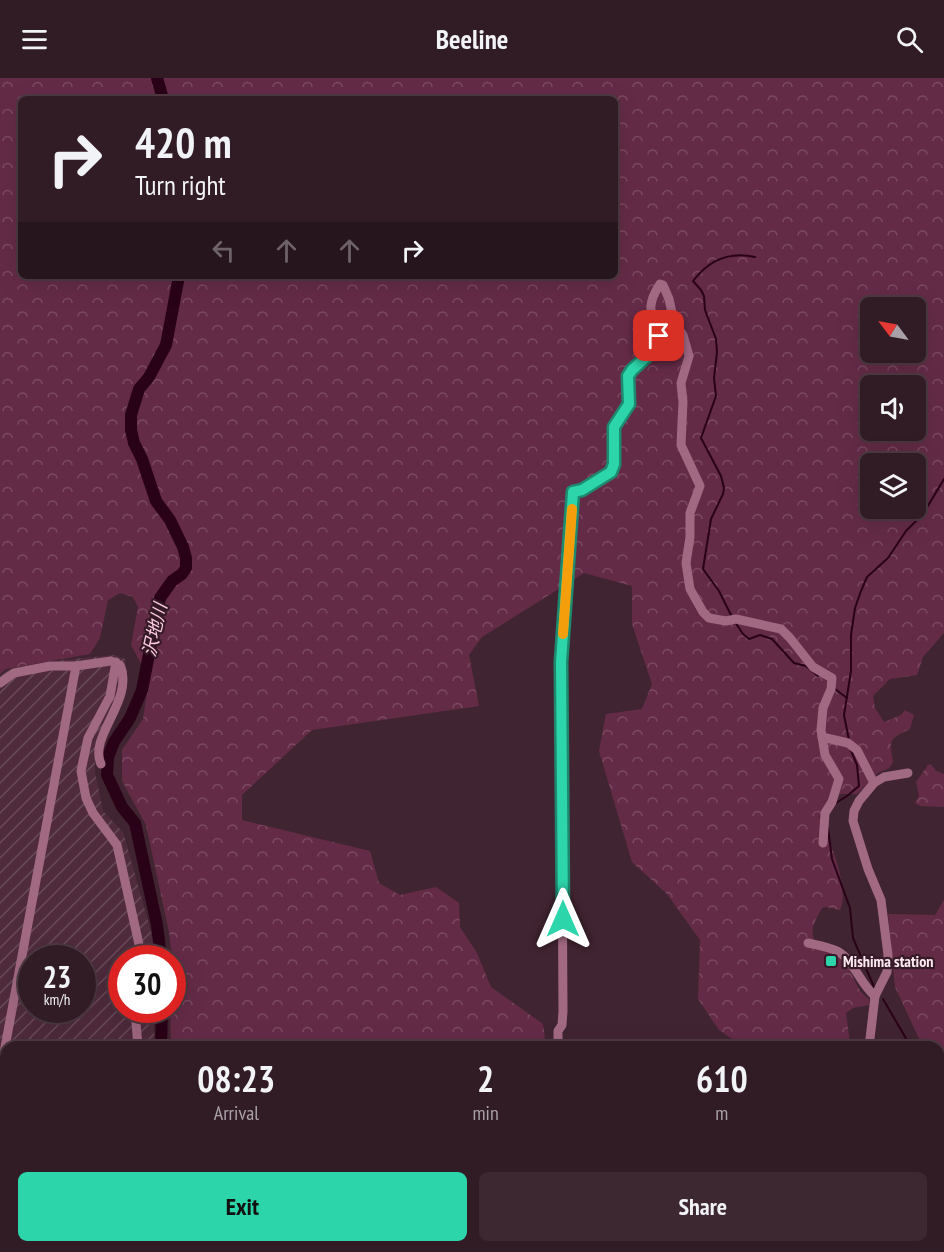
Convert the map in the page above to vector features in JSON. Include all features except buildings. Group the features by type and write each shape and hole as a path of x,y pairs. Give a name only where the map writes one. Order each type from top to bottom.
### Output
{"street":[{"path":"558,1041 563,1011 561,662 573,492 604,478 613,468 614,427 629,404 628,376 656,348 659,339 651,307 660,284 668,293 674,322 682,335 689,356 681,383 683,402 681,445 700,486 690,513 686,563 690,589 703,612 710,618 726,621 736,619 784,631 813,668 832,678 831,689 822,708 822,737 825,755 839,779 832,802 825,813 823,843"},
{"path":"0,683 14,673 50,666 76,666 104,662 120,665 122,670 120,697 99,749 101,764"},
{"path":"116,663 110,696 88,738 82,756 81,771 86,798 93,813 117,845 139,945"},
{"path":"6,1041 76,666"},
{"path":"822,737 848,743 857,750 874,783"},
{"path":"870,1041 875,996 881,987 889,963 881,900 868,869 853,821 854,811 874,783 884,777 908,773"},
{"path":"808,943 837,951 875,996"},
{"path":"136,1023 138,1041"}],"shaded area":[{"path":"115,655 125,659 127,672 123,697 95,751 95,772 103,811 123,832 154,945 108,945 108,1023 154,1023 155,1041 0,1041 0,676 9,670 63,660"}],"green space":[{"path":"0,78 944,78 944,633 923,657 917,675 890,679 873,696 875,708 884,722 901,715 905,710 914,715 910,729 892,741 893,762 889,768 878,773 857,794 832,794 819,817 837,863 842,901 840,910 822,908 814,925 814,938 820,950 832,954 846,965 862,993 869,999 869,1005 853,1008 846,1013 850,1041 735,1041 719,1030 698,999 700,940 667,894 632,862 599,751 606,714 642,709 652,684 632,624 632,586 584,573 482,637 469,655 479,706 312,730 242,795 242,820 370,851 379,883 400,895 436,887 459,903 460,927 477,953 491,987 543,1024 545,1041 171,1041 170,1023 186,1023 186,945 170,945 146,825 122,781 122,750 143,719 149,678 131,645 138,607 133,597 120,593 108,600 100,638 90,654 6,669 0,674"},
{"path":"931,764 936,771 944,774 944,807 921,806 915,803 919,796 916,782"},
{"path":"944,900 944,1041 920,1041 895,987 888,914 935,915"}],"waterway":[{"name":"沢地川","path":"157,78 162,96"},
{"path":"732,617 719,591 703,569 711,519 724,488 721,476 701,438 716,396 714,378 717,352 716,339 705,310 704,296 693,281 706,268 720,259 737,255 755,257"},
{"name":"沢地川","path":"159,945 135,823 122,807 107,775 108,757 114,742 130,718 142,690 160,598 172,581 186,568 183,547 170,520 156,501 131,430 131,415 139,389 149,377 166,345 178,279"},
{"path":"849,740 844,715 851,671 851,635 855,608 861,591 867,577 888,558 906,531 923,514 944,479"},
{"path":"735,622 749,639 760,635 772,639 794,663 806,666 818,676"},
{"path":"835,689 847,698"},
{"path":"836,803 859,786 857,765 850,748"},
{"path":"828,828 832,859 850,908 853,938 874,987"},
{"path":"883,999 908,1041"},
{"name":"沢地川","path":"161,1041 162,1023"}],"slow traffic":[{"path":"563,634 572,509"}],"place":[{"name":"Mishima station","path":"831,961"}],"route":[{"path":"563,919 561,662 573,492 578,492 610,474 614,464 614,427 630,400 628,376 656,348 659,336"}]}
